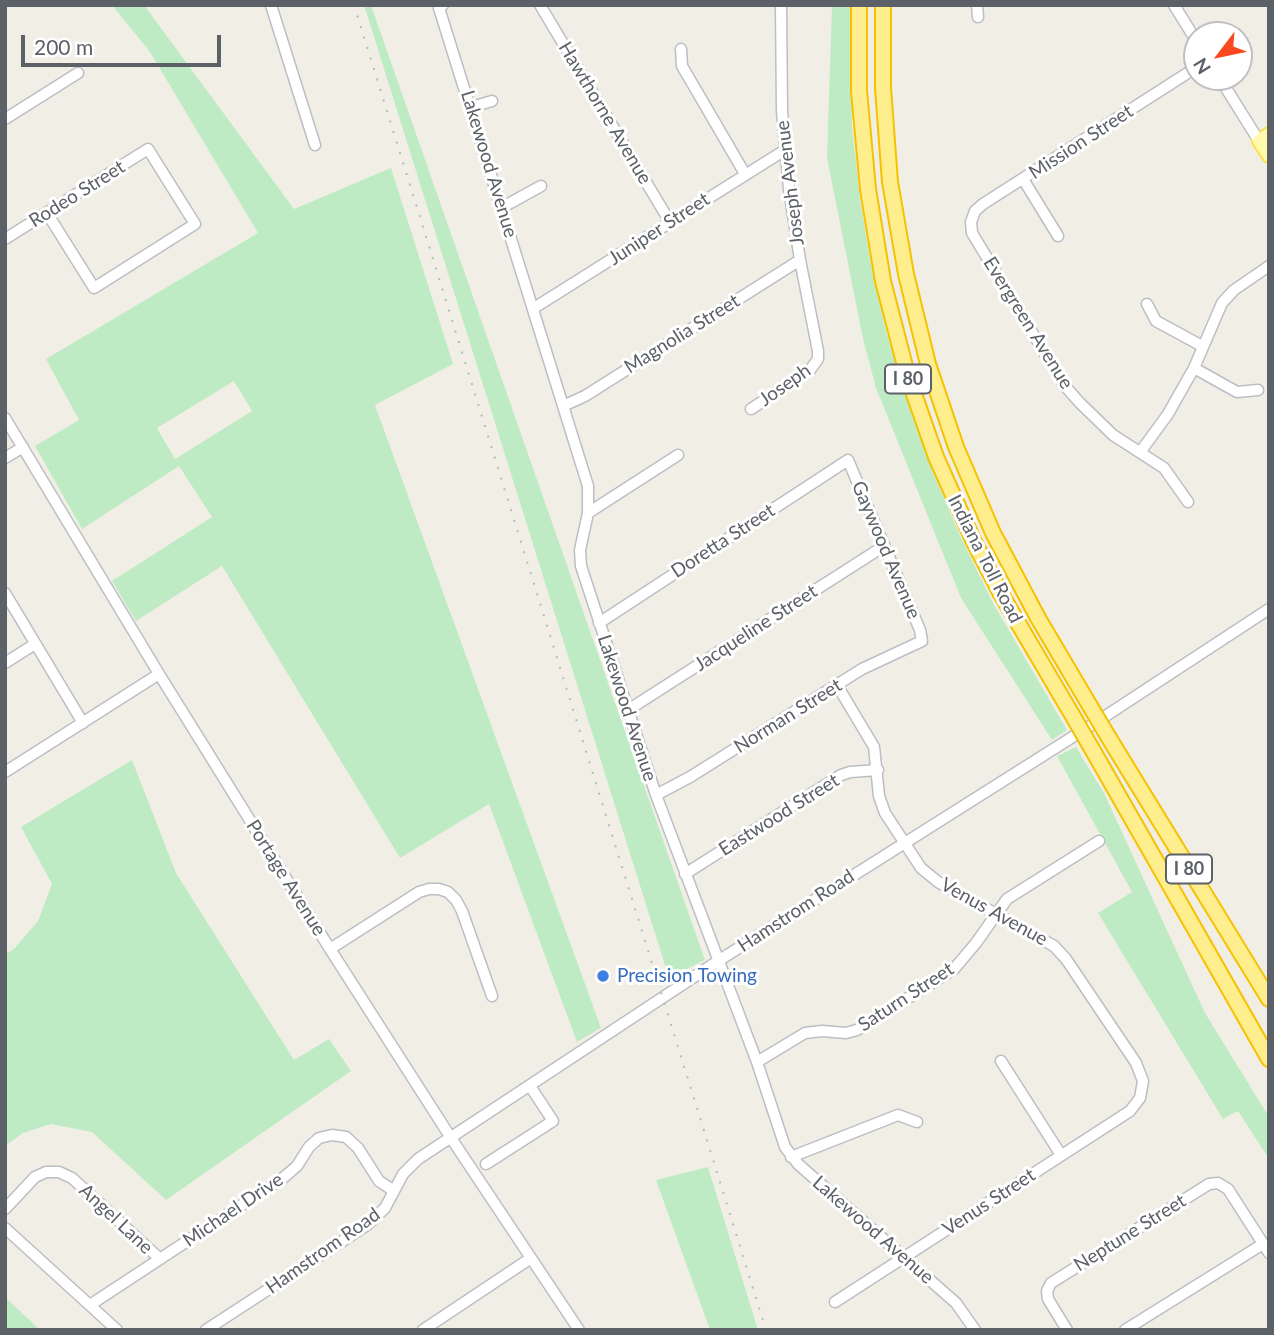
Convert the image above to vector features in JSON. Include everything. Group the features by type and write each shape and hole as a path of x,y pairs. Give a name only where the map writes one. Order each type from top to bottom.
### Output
{"highway":[{"name":"Indiana Toll Road","path":"859,5 859,91 867,189 883,281 907,374 936,457 974,542 1008,606 1269,1059"},
{"name":"Indiana Toll Road","path":"883,5 883,88 890,181 906,274 928,364 956,447 993,533 1038,618 1269,999"}],"main road":[{"path":"1264,137 1269,156"}],"street":[{"path":"271,5 315,145"},
{"name":"Hawthorne Avenue","path":"540,5 670,222"},
{"name":"Joseph Avenue","path":"781,5 785,150 800,260 818,359"},
{"path":"977,5 978,17"},
{"path":"1174,5 1184,21"},
{"name":"Lakewood Avenue","path":"441,6 588,486 588,513 580,550 581,566 656,795 757,1062 785,1147 790,1157 956,1303 975,1330"},
{"path":"681,49 682,66 745,174"},
{"path":"5,119 78,73"},
{"name":"Mission Street","path":"971,222 975,211 983,204 1183,76"},
{"path":"1230,91 1264,137"},
{"path":"472,107 492,101"},
{"name":"Rodeo Street","path":"5,239 148,149 195,224 94,288 47,213"},
{"name":"Juniper Street","path":"534,308 785,150"},
{"path":"1023,179 1058,236"},
{"path":"503,207 541,186"},
{"name":"Evergreen Avenue","path":"971,222 972,233 1064,385 1113,435 1170,474 1188,502"},
{"name":"Magnolia Street","path":"563,406 585,396 800,260"},
{"path":"1140,451 1168,414 1194,368 1222,303 1234,290 1269,266"},
{"path":"1147,304 1156,321 1202,346"},
{"name":"Joseph","path":"751,409 810,370 818,359"},
{"path":"1194,368 1237,392 1258,390"},
{"name":"Portage Avenue","path":"5,418 159,674 330,949 451,1138 579,1330"},
{"path":"5,458 23,447"},
{"path":"588,513 678,455"},
{"name":"Gaywood Avenue","path":"848,460 920,630 922,641"},
{"name":"Doretta Street","path":"599,623 848,460"},
{"name":"Jacqueline Street","path":"628,710 884,546"},
{"path":"5,593 82,723"},
{"name":"Hamstrom Road","path":"206,1330 367,1225 385,1208 403,1174 418,1159 718,961 1101,719 1269,608"},
{"name":"Norman Street","path":"656,795 691,777 862,669 922,641"},
{"path":"5,663 35,644"},
{"path":"5,772 159,674"},
{"name":"Venus Avenue","path":"837,685 874,747 882,804 921,868 938,882 1054,946 1066,959 1136,1063 1143,1081 1139,1098"},
{"name":"Eastwood Street","path":"685,874 841,775 878,770"},
{"name":"Saturn Street","path":"757,1062 805,1034 822,1031 846,1033 868,1023 954,969 1007,899 1099,841"},
{"path":"330,949 419,892 439,889 448,892 462,911 492,996"},
{"path":"1001,1060 1061,1155"},
{"path":"486,1164 553,1121 530,1086"},
{"name":"Venus Street","path":"835,1302 1130,1111 1139,1098"},
{"path":"790,1157 898,1115 917,1122"},
{"name":"Michael Drive","path":"90,1305 283,1178 297,1166 309,1147 319,1138 331,1135 346,1137 358,1148 379,1181 394,1191"},
{"name":"Angel Lane","path":"5,1209 35,1177 46,1172 59,1172 72,1178 160,1259"},
{"name":"Neptune Street","path":"1067,1330 1048,1299 1047,1291 1051,1283 1207,1185 1218,1182 1228,1189 1266,1248"},
{"path":"5,1228 117,1330"},
{"path":"1125,1330 1266,1248"},
{"path":"423,1330 531,1258"}],"green space":[{"path":"112,5 144,5 294,209 391,168 453,364 375,405 601,1028 577,1042 489,804 400,858 222,566 136,621 112,581 212,517 179,466 82,529 35,446 79,420 46,359 258,233 150,52","holes":["234,381 252,411 175,459 157,428"]},
{"path":"364,5 371,5 705,960 669,978"},
{"path":"832,5 850,5 852,126 860,199 887,335 931,468 959,533 993,603 1067,730 1052,740 961,598 876,388 863,339 827,158"},
{"path":"1076,747 1104,793 1205,1013 1269,1117 1269,1159 1238,1111 1223,1119 1098,913 1132,892 1057,756"},
{"path":"132,760 176,873 294,1060 329,1039 351,1071 166,1200 92,1132 51,1124 23,1133 5,1146 5,954 14,949 38,921 52,884 21,827"},
{"path":"708,1167 758,1330 710,1330 656,1180"},
{"path":"5,1297 40,1330 5,1329"}],"railway":[{"path":"354,5 766,1330"}],"place":[{"name":"Precision Towing","path":"603,976"}]}
